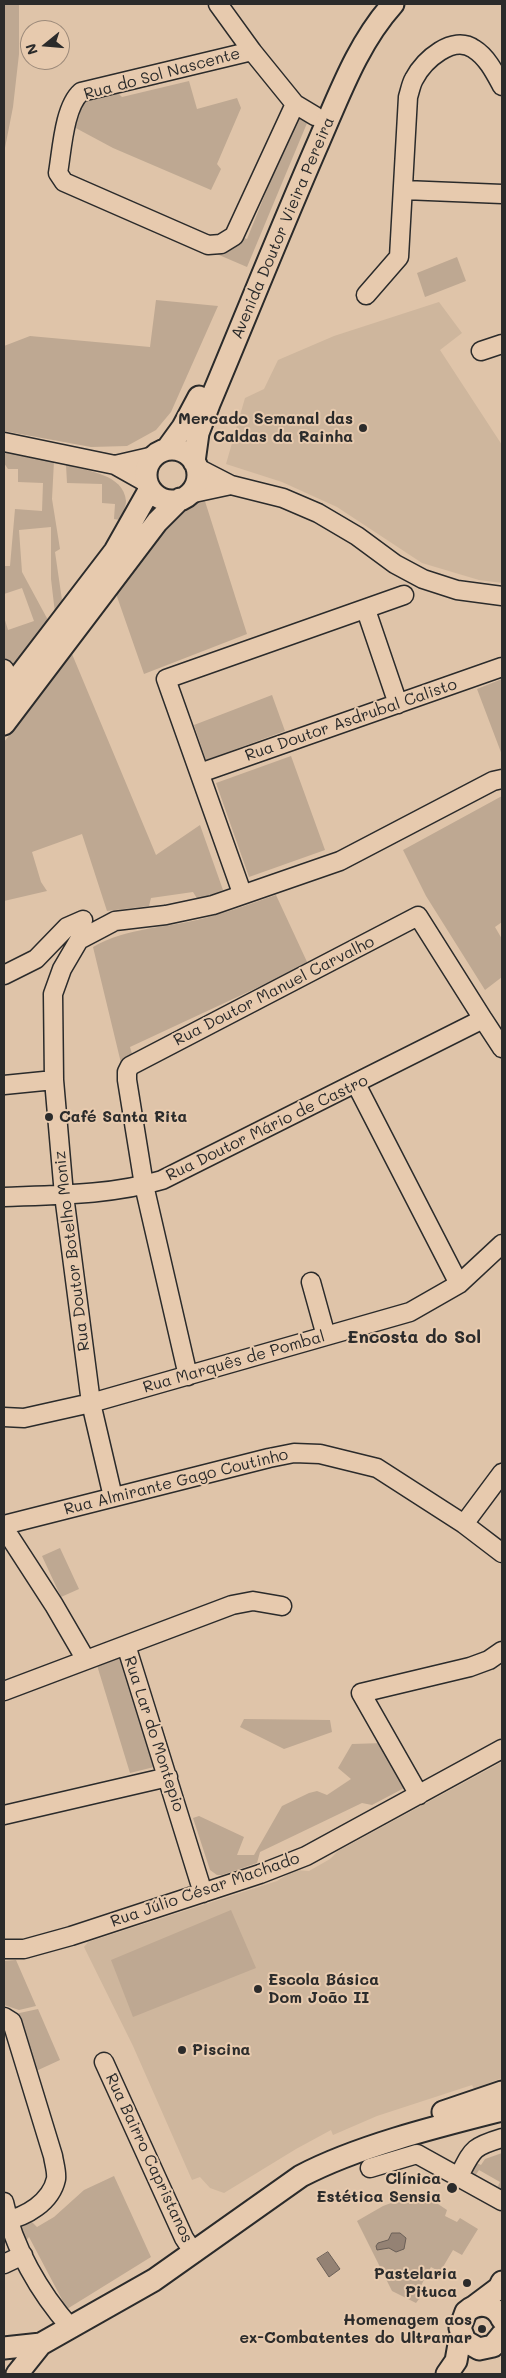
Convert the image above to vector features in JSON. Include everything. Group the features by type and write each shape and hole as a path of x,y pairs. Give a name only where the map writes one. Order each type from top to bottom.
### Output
{"main road":[{"name":"Avenida Doutor Vieira Pereira","path":"160,453 195,408 315,116 348,42 376,4"},
{"name":"Avenida Doutor Vieira Pereira","path":"195,464 198,433 304,176 360,50 381,17 393,4"},
{"path":"4,724 157,522 185,497 197,481 195,464 180,450 160,453 147,468 149,486 114,551 6,684"},
{"path":"149,486 160,498 174,501 185,497"},
{"path":"316,2169 334,2153 348,2146 502,2092"},
{"path":"4,2348 55,2336 136,2292 194,2253 283,2188 316,2169 400,2139 502,2110"},
{"path":"447,2374 456,2361 463,2317 499,2288 502,2282"},
{"path":"475,2306 489,2306 502,2318"},
{"path":"461,2333 471,2346 495,2345"},
{"path":"17,2374 55,2336"},
{"path":"463,2374 495,2345"},
{"path":"4,2363 8,2374"}],"street":[{"path":"218,4 252,51 295,104 315,116"},
{"path":"366,295 399,258 408,97 414,79 437,52 457,44 474,48 489,64 502,86"},
{"name":"Rua do Sol Nascente","path":"252,51 81,92 74,98 70,110 58,173 64,182 208,245 221,244 234,236 295,104"},
{"path":"404,190 502,194"},
{"path":"480,351 502,344"},
{"path":"4,442 115,465 149,486"},
{"path":"115,465 160,453"},
{"path":"195,464 231,485 283,498 318,513 356,536 395,564 423,579 457,590 502,596"},
{"path":"185,497 231,485"},
{"path":"242,893 166,679 404,595"},
{"path":"366,610 398,704"},
{"name":"Rua Doutor Asdrubal Calisto","path":"200,773 502,667"},
{"name":"Rua Doutor Botelho Moniz","path":"113,1497 91,1403 64,1195 54,1080 53,994 79,940 115,921 188,911 213,905 242,893 340,861 493,781 502,779"},
{"name":"Rua Doutor Manuel Carvalho","path":"144,1185 127,1080 127,1072 130,1066 418,916 483,1019"},
{"path":"4,975 14,972 36,959 67,927 83,920"},
{"path":"36,959 58,981"},
{"path":"483,1019 502,1048"},
{"name":"Rua Doutor Mário de Castro","path":"4,1197 64,1195 144,1185 162,1180 483,1019"},
{"path":"4,1085 54,1080"},
{"path":"356,1084 459,1284"},
{"path":"144,1185 188,1376"},
{"name":"Rua Marquês de Pombal","path":"4,1417 24,1418 91,1403 410,1312 459,1284 502,1244"},
{"path":"311,1282 326,1336"},
{"name":"Rua Almirante Gago Coutinho","path":"4,1527 113,1497 286,1455 320,1454 377,1468 464,1524 502,1552"},
{"path":"464,1524 502,1474"},
{"path":"4,1527 54,1605 86,1660"},
{"name":"Rua Lar do Montepio","path":"202,1893 168,1776 126,1645 232,1605 253,1601 282,1606"},
{"path":"4,1691 126,1645"},
{"path":"420,1795 360,1693 470,1667 489,1660 502,1651"},
{"name":"Rua Júlio César Machado","path":"4,1949 24,1949 62,1938 260,1874 306,1856 502,1749"},
{"path":"4,1815 168,1776"},
{"path":"4,2017 12,2022 52,2156 56,2178 50,2196 28,2213 6,2221"},
{"name":"Rua Bairro Capristanos","path":"104,2062 184,2238 194,2253"},
{"path":"459,2176 472,2151 480,2144 502,2138"},
{"path":"370,2168 417,2154 502,2201"},
{"path":"4,2202 6,2221 52,2306 55,2336"},
{"path":"4,2264 23,2255"}],"shaded area":[{"path":"4,4 19,4 19,54 13,107 4,153"},
{"path":"189,81 197,109 237,98 241,108 217,164 221,169 211,190 113,148 72,126 85,97 116,91 122,97"},
{"path":"295,109 310,116 247,267 212,252 239,236 247,239 291,130"},
{"path":"457,257 466,281 425,297 417,273"},
{"path":"156,300 218,306 171,412 156,430 127,446 91,447 4,431 4,346 30,336 150,347"},
{"name":"Mercado Semanal das Caldas da Rainha","path":"439,302 462,333 440,350 502,445 502,583 479,580 422,563 337,507 282,482 226,464 245,398 264,389 278,360 334,336"},
{"path":"4,451 54,461 52,499 60,549 55,552 62,600 55,613 51,579 51,527 19,530 22,572 49,622 9,671 4,659 4,617 8,630 34,621 22,588 4,594 4,566 10,566 15,509 42,511 43,483 18,482 18,469 8,469 4,463"},
{"path":"66,465 103,475 119,485 124,492 126,501 120,520 114,519 115,504 102,503 102,484 67,483"},
{"path":"204,498 247,634 144,674 114,588 177,512"},
{"path":"72,654 156,855 200,825 223,890 198,900 193,892 151,898 149,906 107,911 82,834 32,852 41,882 47,891 4,901 4,742"},
{"path":"502,679 502,755 477,689"},
{"path":"272,695 285,731 206,760 194,725"},
{"path":"291,756 325,850 249,877 216,783"},
{"path":"502,796 502,922 495,927 502,939 502,977 485,990 426,896 403,850"},
{"path":"276,895 308,964 130,1047 132,1054 121,1063 93,947 120,935 205,918"},
{"path":"60,1548 79,1589 61,1597 42,1556"},
{"path":"122,1654 159,1762 154,1767 130,1773 96,1662"},
{"path":"244,1719 330,1720 332,1732 284,1749 240,1727"},
{"path":"384,1743 406,1787 372,1805 362,1803 260,1852 257,1863 222,1875 217,1875 210,1870 193,1818 199,1816 244,1837 237,1855 254,1855 282,1806 317,1791 327,1795 351,1779 338,1768 352,1744"},
{"name":"Escola Básica Dom João II","path":"502,1762 502,2078 474,2089 472,2085 377,2116 333,2135 331,2130 224,2193 210,2188 200,2177 192,2180 133,2046 84,1947 88,1942 277,1881 295,1870 309,1871 330,1859 338,1851"},
{"path":"231,1910 256,1968 133,2017 111,1960"},
{"path":"16,1960 36,2006 19,2010 4,2005 4,1961"},
{"path":"38,2009 60,2060 36,2071 15,2014"},
{"path":"502,2153 502,2193 496,2190 500,2182 479,2170 474,2178 468,2175 472,2161 481,2165 485,2159"},
{"path":"114,2176 151,2257 67,2309 29,2237 25,2242 20,2232 22,2226 31,2221 37,2227 54,2217 84,2190"},
{"path":"413,2195 425,2203 429,2198 447,2210 445,2216 457,2222 460,2218 478,2229 462,2255 453,2250 440,2272 431,2267 417,2293 422,2295 416,2303 392,2291 357,2221 383,2206"},
{"path":"392,2233 400,2233 406,2238 404,2249 396,2252 389,2248 377,2250 376,2246 378,2243 388,2240"},
{"path":"328,2252 340,2269 329,2277 317,2259"}],"place":[{"name":"Mercado Semanal das Caldas da Rainha","path":"363,428"},
{"name":"Café Santa Rita","path":"49,1117"},
{"name":"Escola Básica Dom João II","path":"258,1989"},
{"name":"Piscina","path":"182,2050"},
{"name":"Clínica Estética Sensia","path":"452,2188"},
{"name":"Pastelaria Pituca","path":"467,2283"},
{"name":"Homenagem aos ex-Combatentes do Ultramar","path":"482,2329"}],"district":[{"name":"Encosta do Sol","path":"414,1337"}]}
